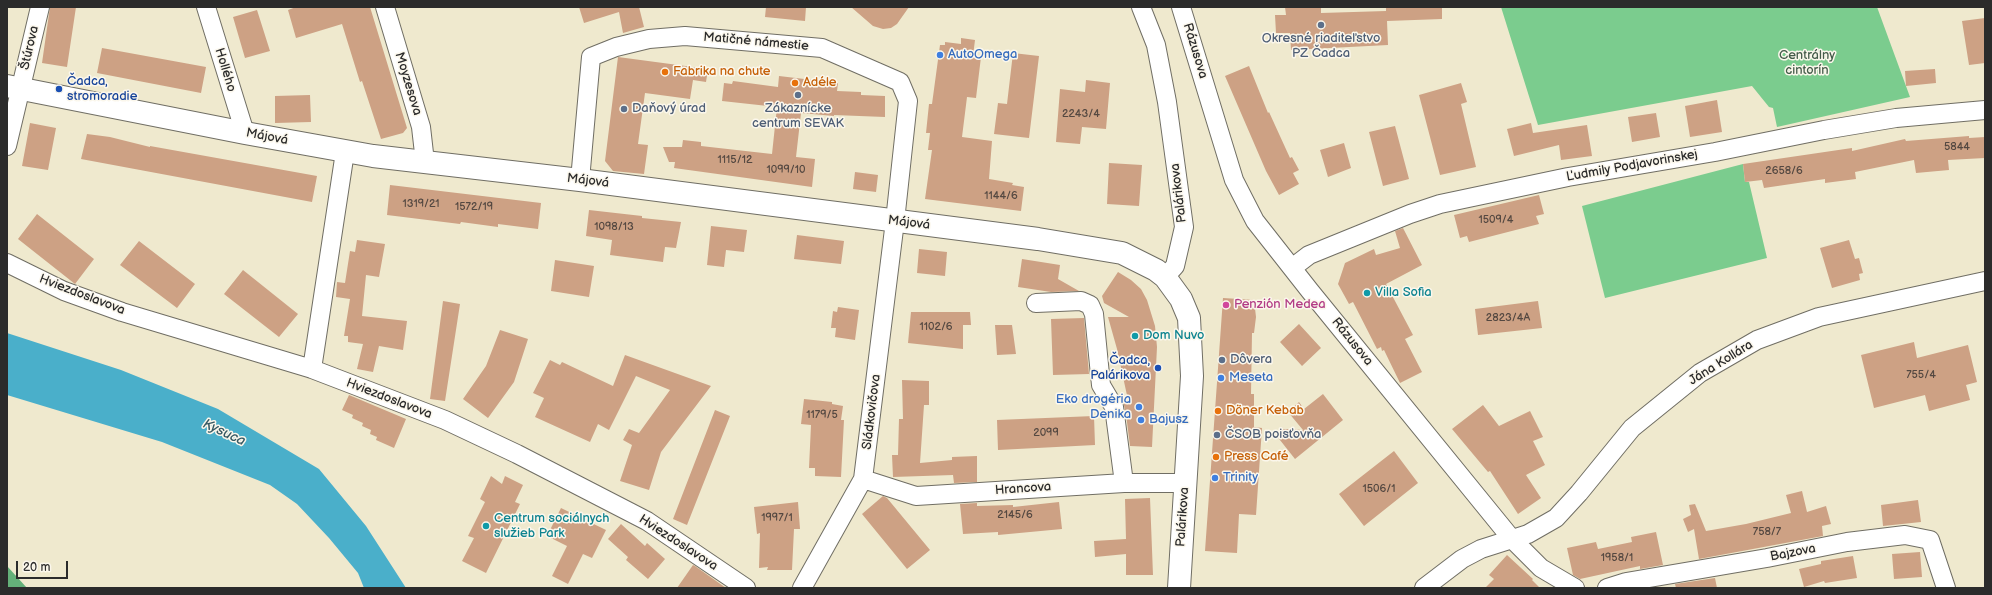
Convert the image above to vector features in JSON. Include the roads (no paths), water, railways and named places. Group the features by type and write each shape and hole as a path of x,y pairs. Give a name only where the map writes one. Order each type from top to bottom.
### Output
{"main road":[{"name":"Májová","path":"14,88 345,152 580,180 1038,239 1122,253 1156,270 1165,277"},
{"name":"Palárikova","path":"1165,277 1181,299 1189,318 1192,376 1179,588"}],"street":[{"name":"Štúrova","path":"14,88 40,7"},
{"name":"Hollého","path":"206,7 245,133"},
{"name":"Moyzesova","path":"385,7 421,127 425,162"},
{"name":"Palárikova","path":"1141,7 1156,45 1167,102 1184,227 1177,262 1165,277"},
{"name":"Rázusova","path":"1181,7 1234,180 1255,221 1511,538 1541,568 1575,588"},
{"name":"Matičné námestie","path":"580,180 591,57 616,47 649,39 685,36 822,48 900,82 908,102 895,221"},
{"path":"7,146 14,88"},
{"name":"Ľudmily Podjavorinskej","path":"1292,268 1309,255 1410,214 1440,204 1568,177 1714,152 1860,124 1896,118 1985,110"},
{"path":"312,369 345,152"},
{"name":"Sládkovičova","path":"802,588 863,479 895,221"},
{"name":"Hviezdoslavova","path":"7,263 64,290 122,312 312,369 445,420 531,461 647,521 746,588"},
{"name":"Jána Kollára","path":"1424,588 1462,559 1481,549 1511,538 1528,534 1556,518 1579,493 1632,428 1700,372 1757,340 1819,317 1985,281"},
{"path":"1036,302 1081,300 1090,305 1094,314 1101,385 1114,407 1124,483"},
{"name":"Hrancova","path":"863,479 916,496 1124,483 1186,483"},
{"name":"Bajzova","path":"1607,588 1626,582 1767,558 1847,542 1905,535 1930,540 1946,588"}],"water":[{"name":"Kysuca","path":"7,333 121,370 218,409 319,469 366,526 406,588 364,588 358,573 329,538 297,504 270,485 162,442 7,395"}],"place":[{"name":"Okresné riaditeľstvo PZ Čadca","path":"1321,25"},
{"name":"AutoOmega","path":"940,55"},
{"name":"Fabrika na chute","path":"665,72"},
{"name":"Adéle","path":"795,83"},
{"name":"Čadca, stromoradie","path":"59,89"},
{"name":"Zákaznícke centrum SEVAK","path":"798,95"},
{"name":"Daňový úrad","path":"624,109"},
{"name":"Villa Sofia","path":"1367,293"},
{"name":"Penzión Medea","path":"1226,305"},
{"name":"Dom Nuvo","path":"1135,336"},
{"name":"Dôvera","path":"1222,360"},
{"name":"Čadca, Palárikova","path":"1158,368"},
{"name":"Meseta","path":"1221,378"},
{"name":"Eko drogéria Denika","path":"1139,407"},
{"name":"Döner Kebab","path":"1218,411"},
{"name":"Bajusz","path":"1141,420"},
{"name":"ČSOB poisťovňa","path":"1217,435"},
{"name":"Press Café","path":"1216,457"},
{"name":"Trinity","path":"1215,478"},
{"name":"Centrum sociálnych služieb Park","path":"486,526"}],"park label":[{"name":"Centrálny cintorín","path":"1807,64"}]}
